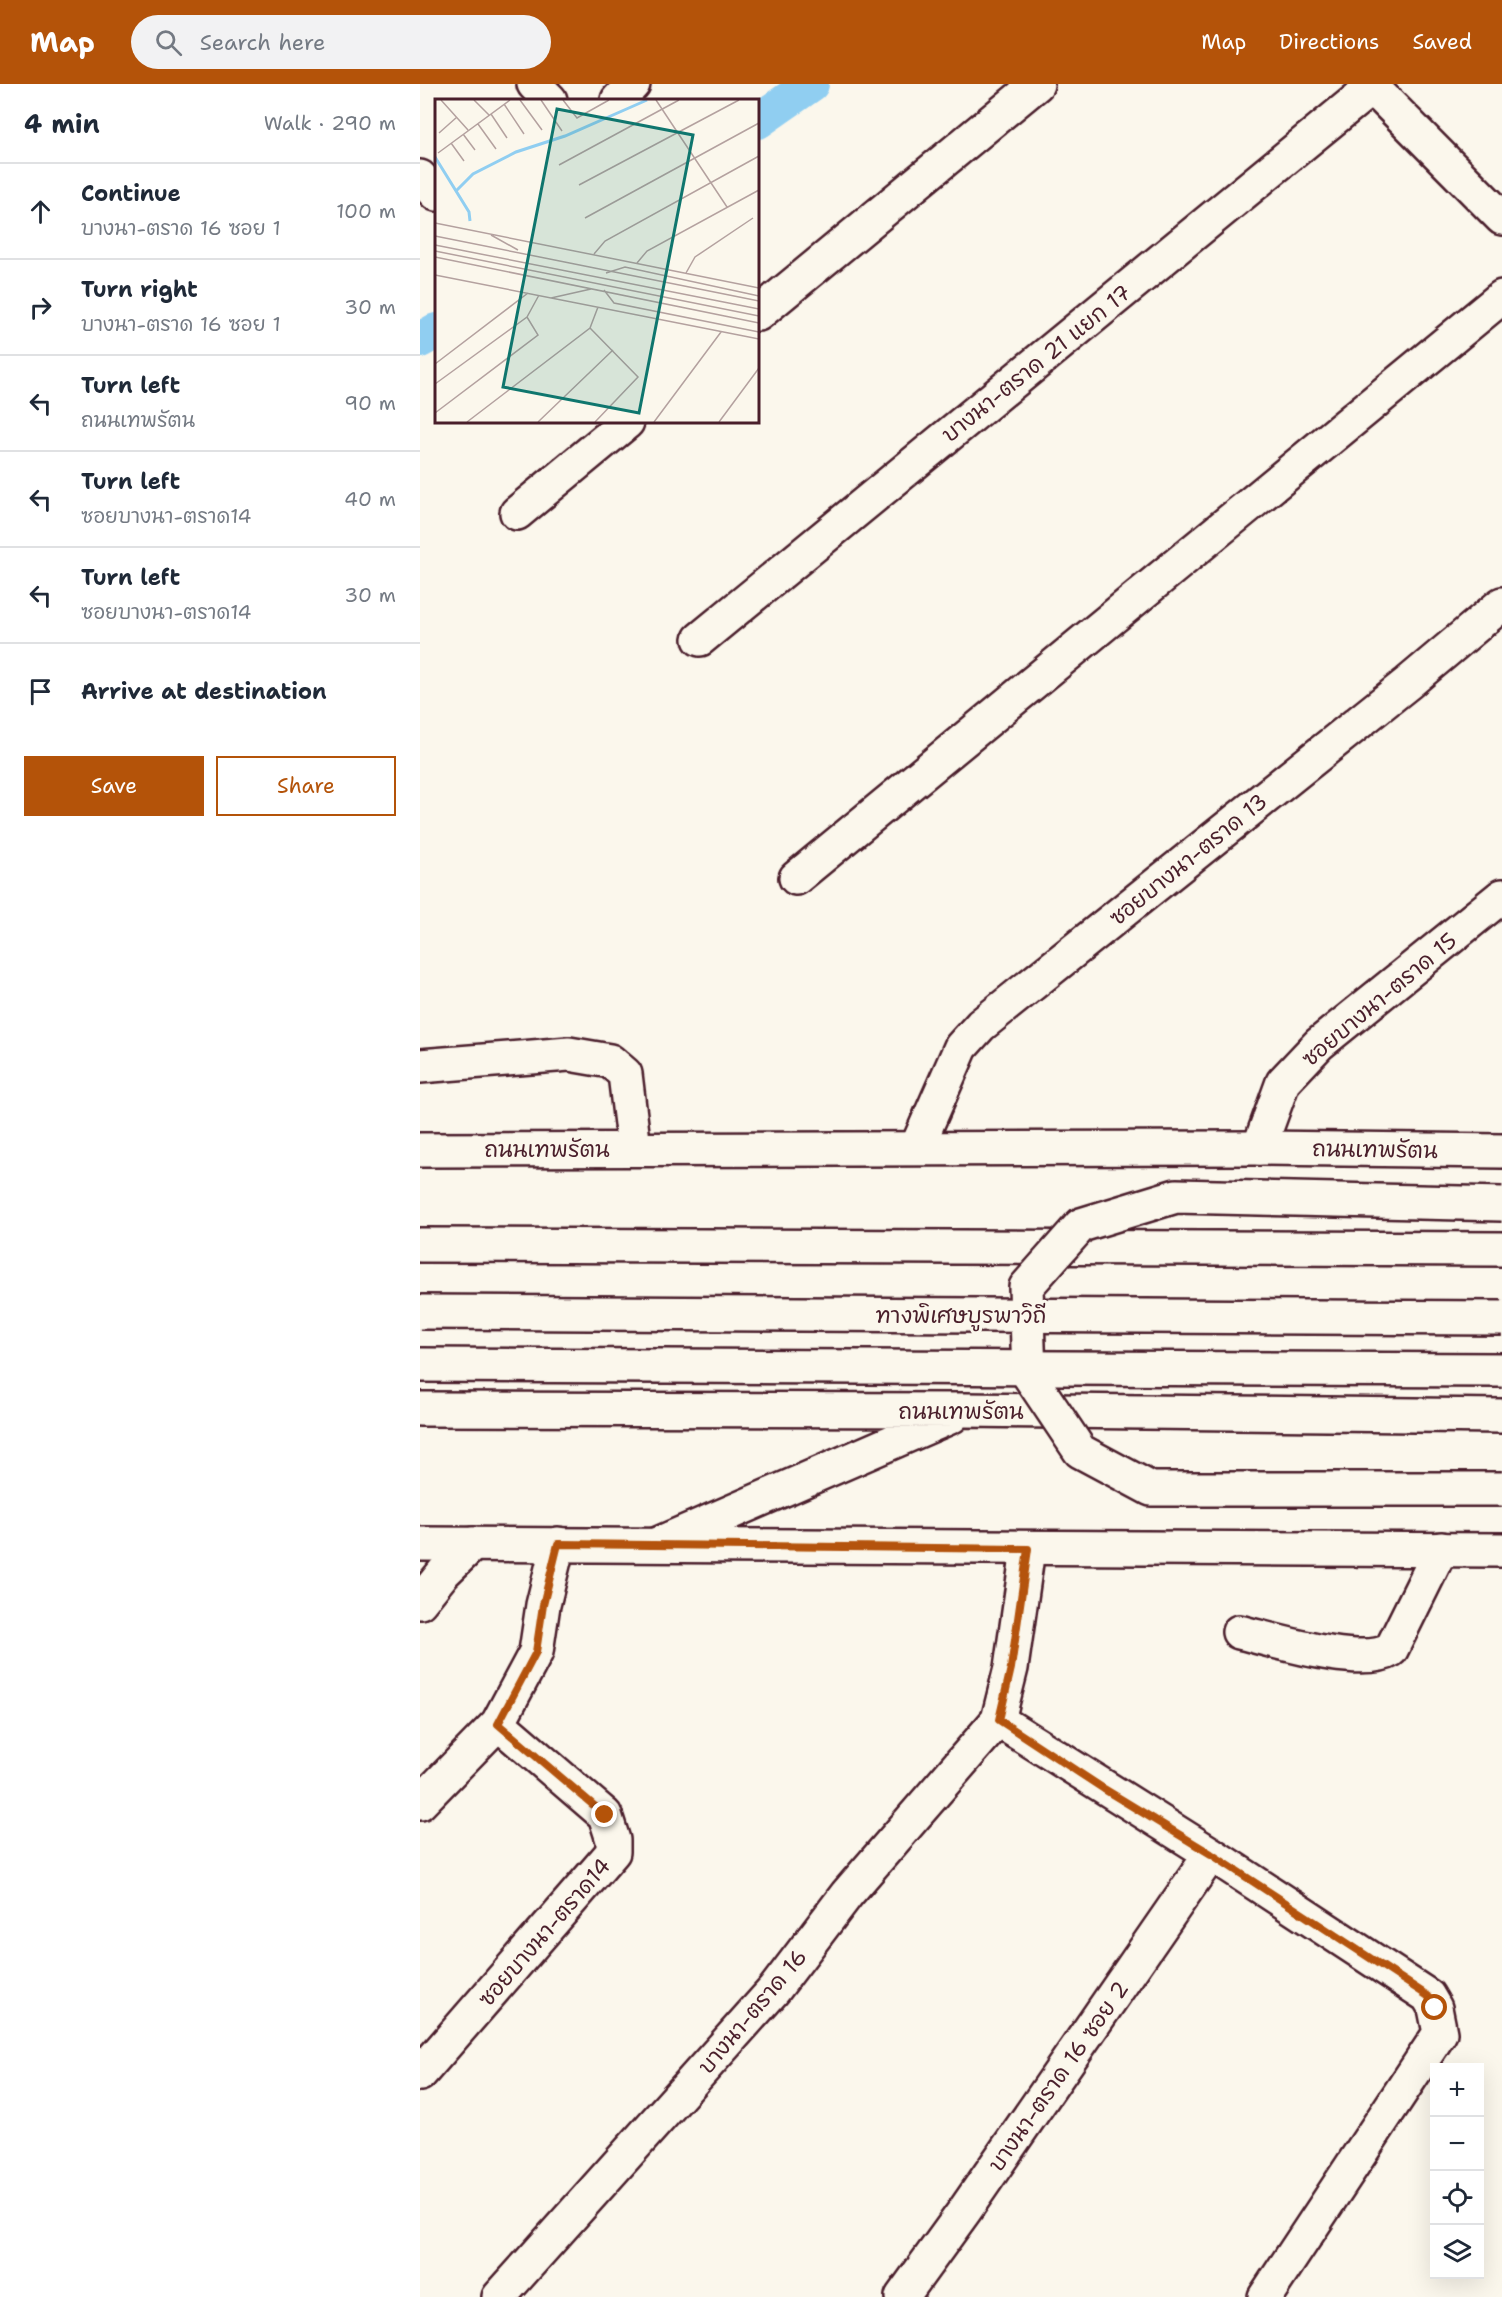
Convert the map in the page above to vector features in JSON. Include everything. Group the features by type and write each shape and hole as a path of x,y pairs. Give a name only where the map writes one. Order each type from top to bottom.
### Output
{"main road":[{"path":"534,84 549,99"},
{"path":"619,99 633,84"},
{"path":"759,313 1037,84"},
{"path":"1372,85 1502,218"},
{"name":"บางนา-ตราด 21 แยก 17","path":"700,639 1372,85"},
{"path":"420,177 435,193"},
{"path":"796,878 1502,297"},
{"path":"517,513 626,423"},
{"name":"ซอยบางนา-ตราด 13","path":"917,1147 961,1047 981,1025 1408,683 1502,604"},
{"name":"ซอยบางนา-ตราด 15","path":"1259,1148 1284,1082 1319,1044 1502,896"},
{"path":"420,1066 569,1054 610,1061 625,1074 634,1149"},
{"name":"ถนนเทพรัตน","path":"420,1150 917,1147 1502,1151"},
{"path":"1502,1204 1176,1196 1081,1225 1026,1287 1029,1376 1080,1451 1151,1489 1502,1489"},
{"path":"420,1245 1502,1249"},
{"name":"ทางพิเศษบูรพาวิถี","path":"420,1312 1502,1318"},
{"path":"420,1365 1502,1370"},
{"name":"ถนนเทพรัตน","path":"420,1409 964,1410 1502,1416"},
{"path":"658,1544 964,1410"},
{"path":"420,1544 1502,1550"},
{"path":"420,1602 444,1572 473,1544"},
{"path":"420,1803 498,1724 536,1652 543,1605 558,1544"},
{"path":"1028,1549 1011,1668 999,1720 1104,1789 1211,1854 1428,1996 1435,2008 1440,2033 1265,2297"},
{"path":"1239,1632 1319,1652 1374,1657 1384,1654 1390,1650 1441,1549"},
{"name":"บางนา-ตราด 16","path":"499,2297 774,1990 847,1894 999,1720"},
{"name":"ซอยบางนา-ตราด14","path":"420,2074 613,1852 614,1840 605,1815 498,1724"},
{"name":"บางนา-ตราด 16 ซอย 2","path":"902,2297 972,2200 1211,1854"}],"waterway":[{"path":"759,120 811,84"},
{"path":"420,340 435,332"}],"route":[{"path":"605,1815 498,1724 536,1652 543,1605 558,1544 1028,1549 1011,1668 999,1720 1104,1789 1211,1854 1428,1996 1435,2008"}]}
